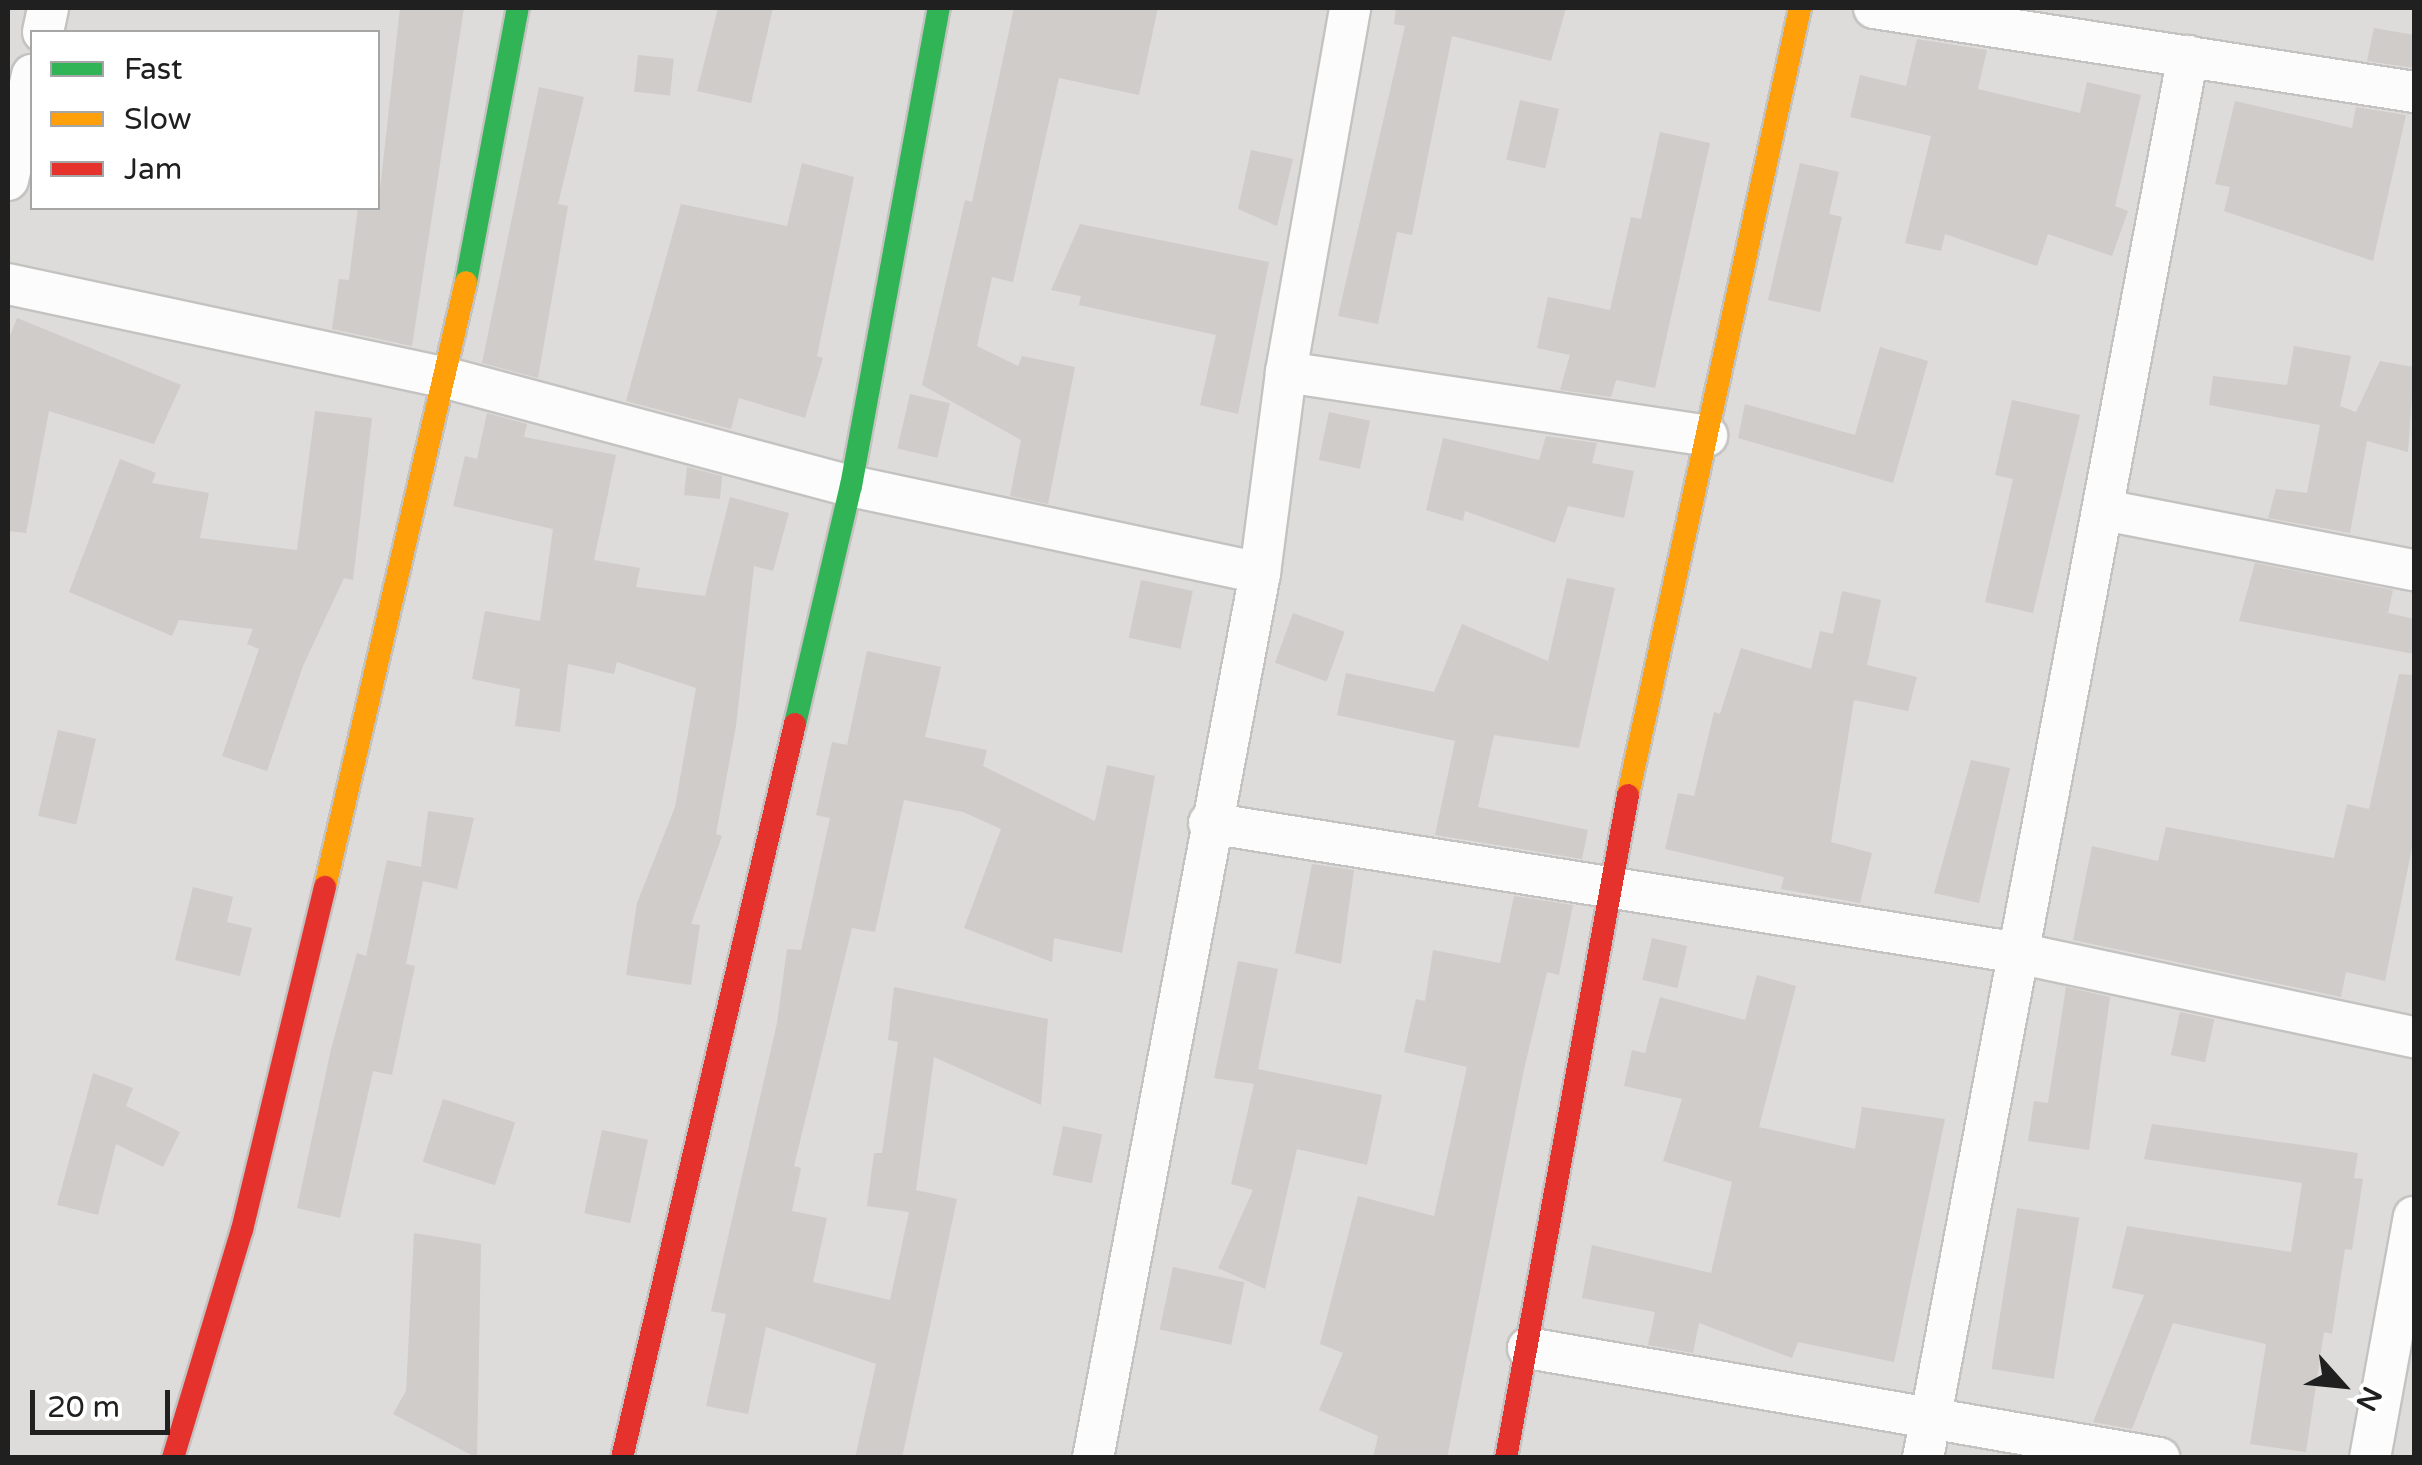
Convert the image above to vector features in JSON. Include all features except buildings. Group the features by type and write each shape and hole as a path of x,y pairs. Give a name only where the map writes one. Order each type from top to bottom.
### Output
{"street":[{"path":"173,1458 242,1230 446,378 518,8"},
{"path":"622,1458 851,486 938,8"},
{"path":"1094,1458 1209,822 1260,573 1286,372 1350,8"},
{"path":"1506,1458 1609,882 1800,8"},
{"path":"1874,8 2126,25 2188,56 2414,92"},
{"path":"1926,1438 2013,952 2104,510 2188,56"},
{"path":"8,180 30,83"},
{"path":"8,284 446,378 851,486 1260,573"},
{"path":"1286,372 1707,436"},
{"path":"2104,510 2414,570"},
{"path":"1209,822 1609,882 2013,952 2414,1038"},
{"path":"2370,1458 2414,1218"},
{"path":"1528,1348 1926,1438 2159,1458"}],"shaded area":[{"path":"8,8 2414,8 2414,1457 8,1457"}],"traffic: fast":[{"path":"466,282 518,8"},
{"path":"795,724 851,486 939,8"}],"traffic: slow":[{"path":"1628,795 1800,8"},
{"path":"325,887 466,282"}],"traffic: jam":[{"path":"622,1458 795,724"},
{"path":"1506,1458 1628,795"},
{"path":"173,1458 242,1230 325,887"}]}
